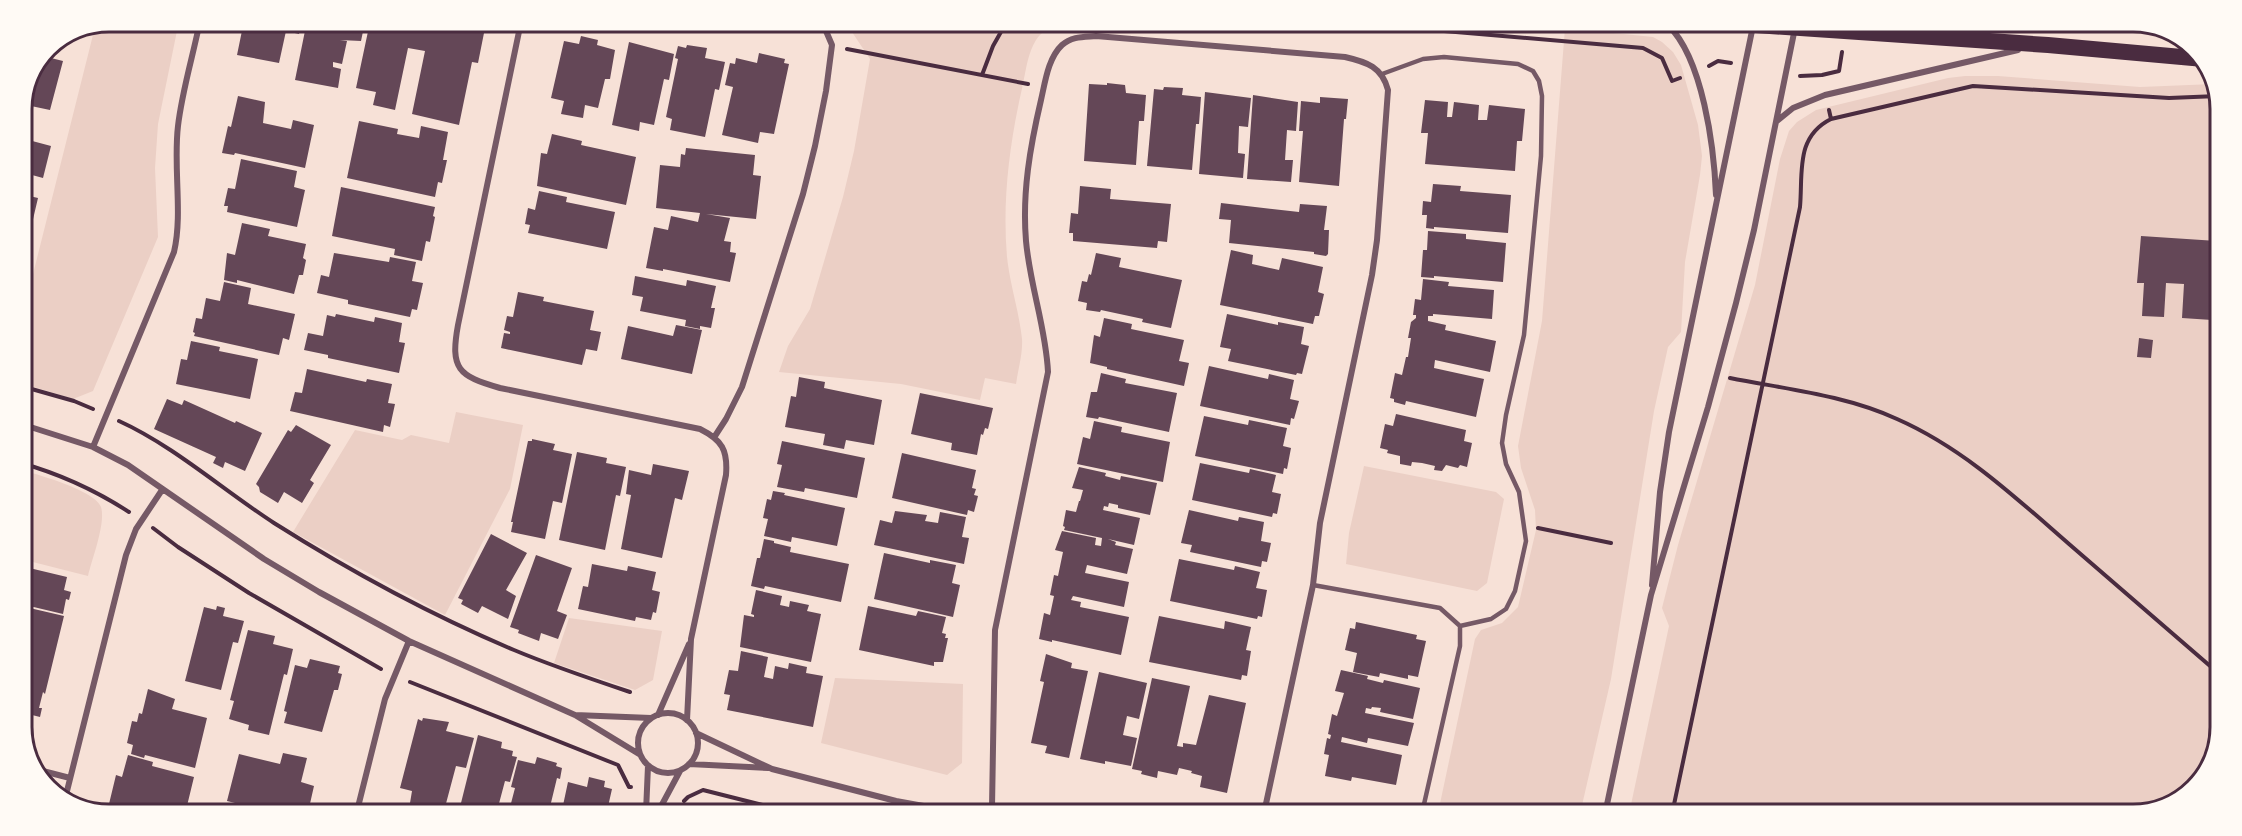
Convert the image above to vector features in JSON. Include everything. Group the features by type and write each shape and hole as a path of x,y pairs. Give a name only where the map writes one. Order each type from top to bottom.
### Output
{"highway":[{"path":"1862,31 2191,58"}],"street":[{"path":"93,447 171,260 177,239 178,125 198,31"},
{"path":"519,31 458,325 454,348 456,361 463,372 476,381 700,429 715,436 723,447 728,460 691,639 687,720"},
{"path":"715,436 742,387 803,194 826,91 832,45 826,31"},
{"path":"1673,31 1687,52 1703,103 1713,153 1717,205"},
{"path":"1652,595 1659,502 1669,432 1754,31"},
{"path":"1607,804 1652,595 1717,375 1754,230 1794,31"},
{"path":"992,804 995,630 1048,372 1044,335 1030,271 1025,209 1026,176 1032,139 1054,54 1062,45 1080,37 1325,54 1367,62 1382,74 1388,90 1389,106 1372,274 1320,523 1313,585 1266,804"},
{"path":"1776,122 1793,108 1825,95 1964,61 2048,45"},
{"path":"32,427 93,447 128,465 264,559 329,598 409,640 575,715 639,754 648,766 663,773 680,771"},
{"path":"67,792 126,555 136,529 162,490"},
{"path":"658,715 691,639"},
{"path":"359,804 385,699 409,640"},
{"path":"575,715 651,718 668,713 678,715 687,720 696,733 772,769 909,804"},
{"path":"639,754 639,734 651,718"},
{"path":"662,804 680,771 689,764 697,749 696,733"},
{"path":"689,764 772,769"},
{"path":"646,804 648,766"},
{"path":"46,773 70,778"}],"lane":[{"path":"1382,74 1420,59 1444,57 1518,64 1533,70 1539,81 1542,96 1541,156 1524,334 1502,443 1506,464 1519,492 1526,541 1515,591 1506,609 1491,619 1460,626"},
{"path":"1313,585 1440,608 1460,626 1460,646 1424,804"}],"path":[{"path":"982,75 1001,31"},
{"path":"1444,31 1643,48 1662,58 1672,81"},
{"path":"832,45 1044,87"},
{"path":"1674,804 1800,207 1805,149 1809,136 1819,125 1831,119 1973,86 2169,99 2209,97"},
{"path":"1825,95 1831,119"},
{"path":"1717,375 1869,408 1905,423 1962,454 2014,496 2210,666"},
{"path":"31,389 74,401 129,425 166,448 273,523 436,614 514,650 630,692"},
{"path":"1524,525 1611,543"}],"shaded area":[{"path":"177,31 158,124 155,168 158,237 93,391 73,399 31,386 31,281 93,33"},
{"path":"851,31 1044,31 1033,45 1026,67 1014,126 1006,192 1007,257 1022,339 1021,356 1016,384 985,378 980,400 901,384 779,372 788,346 810,309 843,197 854,151 870,59"},
{"path":"1565,31 1594,31 1653,37 1673,52 1681,65 1698,125 1702,156 1685,262 1681,332 1668,347 1654,411 1611,679 1582,804 1440,804 1475,639 1481,630 1502,623 1518,607 1536,530 1535,510 1521,468 1518,446 1542,321"},
{"path":"1998,76 2140,87 2207,84 2210,104 2210,727 2209,742 2203,761 2195,774 2176,791 2167,797 2143,804 1631,804 1669,626 1662,608 1678,545 1755,285 1780,159 1789,131 1797,122 1816,110 1948,78"},
{"path":"456,412 523,425 510,489 445,615 293,532 355,430 402,440 411,435 449,443"},
{"path":"1364,466 1496,492 1504,499 1487,583 1477,591 1346,564 1349,533"},
{"path":"32,473 78,489 97,501 101,507 102,522 88,576 32,562"},
{"path":"569,618 662,631 653,680 635,690 554,663"},
{"path":"835,678 963,684 962,763 947,775 821,743"}],"building":[{"path":"242,31 286,31 279,63 237,55"},
{"path":"305,31 363,31 361,41 340,40 347,41 342,64 333,62 333,67 341,69 338,88 295,80"},
{"path":"368,31 479,31 484,33 478,63 472,62 459,125 412,114 425,51 408,48 395,110 373,105 376,92 356,88"},
{"path":"581,36 598,40 597,45 615,50 610,79 605,79 598,108 585,105 583,118 561,114 564,101 551,98 564,41 579,44"},
{"path":"629,42 674,54 669,80 664,79 654,125 640,122 639,131 612,125"},
{"path":"687,45 707,48 705,58 725,62 719,90 715,89 705,137 670,130 672,119 666,117 678,59 675,58 678,46 686,48"},
{"path":"759,53 785,59 784,63 789,64 774,134 760,132 758,143 722,135 733,87 725,85 730,63 735,64 736,58 757,63"},
{"path":"51,58 63,61 50,110 31,106 37,79"},
{"path":"1107,83 1125,85 1126,93 1146,95 1144,121 1139,121 1136,165 1084,161 1089,84 1107,85"},
{"path":"1164,87 1183,88 1182,95 1201,97 1192,170 1147,166 1154,89 1163,90"},
{"path":"1205,92 1251,98 1248,127 1239,126 1238,153 1245,154 1243,178 1199,174"},
{"path":"1253,95 1298,102 1296,131 1287,130 1285,160 1293,160 1291,182 1247,179"},
{"path":"238,96 265,102 263,123 291,129 293,120 314,125 305,168 235,153 234,155 222,153"},
{"path":"1320,97 1348,99 1346,119 1344,119 1339,186 1299,182 1303,131 1299,131 1301,101 1320,103"},
{"path":"1425,100 1448,102 1447,117 1452,117 1454,102 1479,105 1478,120 1487,120 1489,105 1525,109 1522,141 1517,141 1515,171 1425,164 1428,133 1421,133"},
{"path":"359,121 398,129 397,134 419,138 421,126 448,132 443,160 447,160 442,183 438,182 435,197 347,178"},
{"path":"552,134 582,141 581,145 636,157 626,205 537,186 541,153 547,154"},
{"path":"31,141 51,146 43,178 31,175"},
{"path":"686,148 755,155 753,175 761,176 756,219 706,214 730,218 724,241 731,242 730,252 736,253 730,282 663,269 663,271 646,268 654,227 668,230 671,216 698,222 700,213 656,208 660,165 680,167 681,154 685,155"},
{"path":"241,159 297,171 294,187 305,190 297,227 227,212 228,206 224,206 228,188 235,189"},
{"path":"1433,184 1461,186 1460,191 1511,195 1508,233 1426,228 1427,215 1422,215 1423,201 1431,202"},
{"path":"1080,186 1111,189 1110,199 1171,204 1167,242 1158,241 1157,248 1073,241 1073,233 1069,233 1071,213 1078,214"},
{"path":"341,187 435,207 430,242 426,241 422,261 394,255 395,249 332,236"},
{"path":"539,191 567,197 566,202 615,212 607,249 528,233 530,225 525,224 528,208 535,210"},
{"path":"31,196 38,198 31,227"},
{"path":"1221,203 1299,212 1300,204 1327,206 1324,230 1329,230 1328,254 1326,256 1314,254 1314,252 1229,243 1231,220 1219,219"},
{"path":"242,223 270,229 268,236 306,244 303,275 299,275 294,294 237,280 237,283 224,280 227,253 235,255"},
{"path":"1428,231 1466,234 1466,239 1506,243 1503,282 1421,277 1423,250 1427,250"},
{"path":"2141,236 2210,241 2210,320 2182,318 2184,284 2166,283 2164,317 2142,316 2144,283 2137,283"},
{"path":"1231,250 1253,255 1252,264 1279,270 1282,258 1323,267 1318,292 1324,294 1319,316 1315,316 1313,324 1220,305"},
{"path":"334,253 389,262 390,257 416,262 412,281 423,283 417,310 412,309 410,317 348,304 348,300 317,293 321,275 329,277"},
{"path":"1096,253 1121,258 1119,267 1182,280 1171,328 1101,310 1100,312 1086,310 1087,303 1078,301 1082,281 1087,282 1089,274 1091,275"},
{"path":"635,276 686,286 687,280 716,286 711,308 715,308 711,328 700,326 700,329 685,326 686,320 640,311 643,297 632,295"},
{"path":"1423,279 1449,282 1448,286 1494,290 1492,319 1433,314 1433,316 1428,316 1428,321 1446,325 1445,330 1496,341 1490,372 1435,360 1434,368 1484,379 1476,417 1406,401 1405,405 1394,402 1394,399 1390,398 1395,373 1402,375 1406,357 1408,357 1411,322 1416,318 1416,315 1413,315 1415,299 1421,300"},
{"path":"224,282 251,288 248,304 295,314 289,340 283,338 279,355 194,336 196,318 202,319 206,298 220,301"},
{"path":"518,292 544,297 543,301 594,311 590,330 601,332 597,351 586,349 582,365 501,348 504,333 510,334 504,330 507,316 513,317"},
{"path":"336,314 374,322 375,317 402,323 399,342 405,343 399,373 328,358 328,355 304,350 308,333 323,336 327,315 335,317"},
{"path":"1227,314 1278,325 1278,322 1304,327 1301,344 1309,346 1302,374 1297,373 1296,375 1228,361 1231,349 1220,347"},
{"path":"1104,318 1132,324 1131,329 1184,340 1179,361 1189,363 1184,386 1090,363 1094,335 1100,337"},
{"path":"676,325 702,330 692,374 621,359 628,326 673,336"},
{"path":"2139,338 2153,340 2151,358 2137,357"},
{"path":"191,341 220,347 219,351 258,359 250,399 176,384 181,359 187,360"},
{"path":"1209,366 1268,379 1269,374 1294,380 1290,399 1299,401 1290,425 1200,406"},
{"path":"307,369 366,382 367,379 392,384 388,403 395,404 390,427 384,425 383,432 290,411 295,392 302,393"},
{"path":"1101,373 1126,379 1125,383 1177,393 1169,432 1099,417 1098,419 1086,417 1091,392 1097,392"},
{"path":"799,377 825,382 824,388 882,400 874,445 846,440 844,449 823,445 825,434 785,427 791,396 796,397"},
{"path":"920,393 993,408 988,429 985,428 983,435 981,434 977,455 951,450 952,443 911,434"},
{"path":"167,399 182,405 184,400 262,433 245,471 225,462 223,468 213,463 216,457 154,429"},
{"path":"1396,414 1466,430 1464,441 1472,443 1467,467 1460,465 1458,468 1446,465 1442,471 1434,470 1435,466 1422,463 1412,462 1411,466 1400,464 1400,456 1387,453 1388,450 1380,448 1385,424 1393,426"},
{"path":"1204,416 1248,425 1249,420 1287,428 1283,446 1291,448 1287,469 1284,468 1283,474 1195,456"},
{"path":"1094,421 1122,427 1121,432 1170,442 1163,482 1077,464 1083,437 1090,439"},
{"path":"296,425 331,445 310,480 314,483 302,503 284,492 278,503 260,492 256,484 288,430 291,432"},
{"path":"532,439 555,444 553,450 572,454 562,503 553,501 545,539 511,532 513,522 511,522 528,441"},
{"path":"782,441 865,458 857,498 805,488 804,492 777,487 782,465 777,464"},
{"path":"577,452 607,458 606,463 626,467 620,496 616,495 605,550 559,540"},
{"path":"902,453 976,470 972,488 976,489 974,495 978,496 974,512 968,510 967,515 892,498"},
{"path":"1200,463 1249,473 1250,469 1276,475 1272,492 1281,494 1277,514 1273,513 1272,517 1192,500"},
{"path":"653,464 689,471 682,500 675,498 662,558 621,549 631,495 626,494 629,470 651,475"},
{"path":"1079,467 1106,473 1105,476 1120,480 1121,476 1157,483 1150,515 1118,508 1118,505 1109,503 1108,507 1104,506 1103,510 1140,518 1134,545 1108,539 1116,542 1115,545 1133,549 1127,574 1087,565 1085,573 1129,582 1124,607 1073,596 1071,600 1081,602 1080,607 1129,617 1121,655 1039,639 1044,613 1050,615 1054,596 1050,595 1054,575 1058,576 1063,552 1055,550 1062,531 1096,538 1095,545 1101,546 1102,538 1064,530 1066,510 1076,512 1083,490 1072,488"},
{"path":"773,491 845,508 837,546 792,537 791,542 764,536 768,519 763,518 767,499 771,500"},
{"path":"1189,510 1238,521 1239,517 1264,522 1261,541 1271,543 1267,562 1262,561 1261,567 1190,552 1192,545 1181,543"},
{"path":"895,511 927,515 925,521 938,523 940,512 966,517 962,537 969,538 964,564 874,545 880,520 892,523"},
{"path":"491,534 527,553 506,590 516,596 508,619 482,606 478,613 461,604 463,600 458,598"},
{"path":"764,539 791,547 790,552 849,564 841,602 765,586 764,589 751,586"},
{"path":"884,553 930,563 930,560 956,565 952,583 960,585 953,617 874,599"},
{"path":"536,555 572,568 557,611 567,615 558,639 541,633 539,641 518,633 519,630 510,627"},
{"path":"1179,559 1234,570 1235,566 1260,572 1256,588 1267,590 1262,617 1258,616 1257,619 1170,601"},
{"path":"592,564 627,571 628,566 656,572 652,590 660,592 656,613 653,612 651,620 636,617 635,621 578,609 583,586 588,587"},
{"path":"32,569 67,577 64,590 71,592 69,600 66,599 63,614 32,607"},
{"path":"756,590 782,596 780,605 789,607 790,601 809,605 807,611 821,614 811,662 740,647 744,615 754,617 751,614"},
{"path":"217,606 225,608 223,616 244,621 238,643 233,642 221,690 185,681 204,607 216,610"},
{"path":"868,606 916,616 918,611 946,617 942,633 946,634 945,638 948,638 943,662 934,662 934,666 859,650"},
{"path":"32,609 64,616 45,694 43,692 39,708 42,708 40,717 32,715"},
{"path":"1159,616 1224,629 1225,621 1251,627 1246,650 1251,651 1247,676 1242,675 1241,680 1149,662"},
{"path":"1356,622 1417,635 1416,639 1426,641 1418,677 1408,675 1408,679 1380,673 1379,677 1353,672 1357,653 1345,650 1350,628 1355,629"},
{"path":"248,630 275,636 273,644 293,649 287,675 284,674 269,735 248,730 249,725 229,719 234,701 230,700"},
{"path":"741,651 768,657 764,677 773,679 775,666 788,669 789,663 807,667 806,673 823,676 813,727 727,710 730,695 724,694 729,670 738,671"},
{"path":"1046,654 1072,663 1071,668 1088,671 1069,758 1045,753 1047,746 1031,743 1044,682 1040,681"},
{"path":"310,659 340,666 338,673 342,674 338,690 334,690 322,732 284,723 287,712 284,711 295,665 307,668"},
{"path":"1341,670 1368,676 1367,679 1383,683 1384,680 1420,688 1413,719 1380,712 1381,708 1366,708 1365,713 1414,723 1408,746 1368,738 1367,743 1342,737 1341,742 1402,755 1396,785 1352,777 1351,781 1325,776 1329,755 1324,754 1327,738 1330,739 1331,735 1328,734 1332,714 1337,716 1344,693 1335,691"},
{"path":"1099,672 1147,683 1139,719 1127,716 1123,735 1137,738 1131,766 1080,759"},
{"path":"1152,678 1190,686 1177,746 1183,747 1183,743 1196,745 1209,695 1246,703 1227,793 1200,787 1202,776 1191,773 1192,771 1179,768 1177,775 1158,771 1157,778 1132,769"},
{"path":"148,689 175,699 172,709 207,718 195,768 145,755 144,758 131,754 133,745 127,743 132,721 137,722 139,713 142,714"},
{"path":"423,718 449,722 446,731 474,738 466,768 456,766 446,804 410,803 412,791 400,788 418,719 422,721"},
{"path":"478,735 502,742 501,748 513,751 512,756 517,757 510,782 505,781 499,804 461,804"},
{"path":"283,753 307,758 301,782 314,786 310,804 239,804 227,801 239,754 280,764"},
{"path":"128,755 153,762 152,766 194,777 187,804 109,804 116,775 122,777"},
{"path":"537,757 557,763 556,766 562,768 551,804 511,804 515,788 511,787 518,760 535,764"},
{"path":"589,777 605,781 604,787 612,789 609,804 563,804 568,782 587,787"}]}
